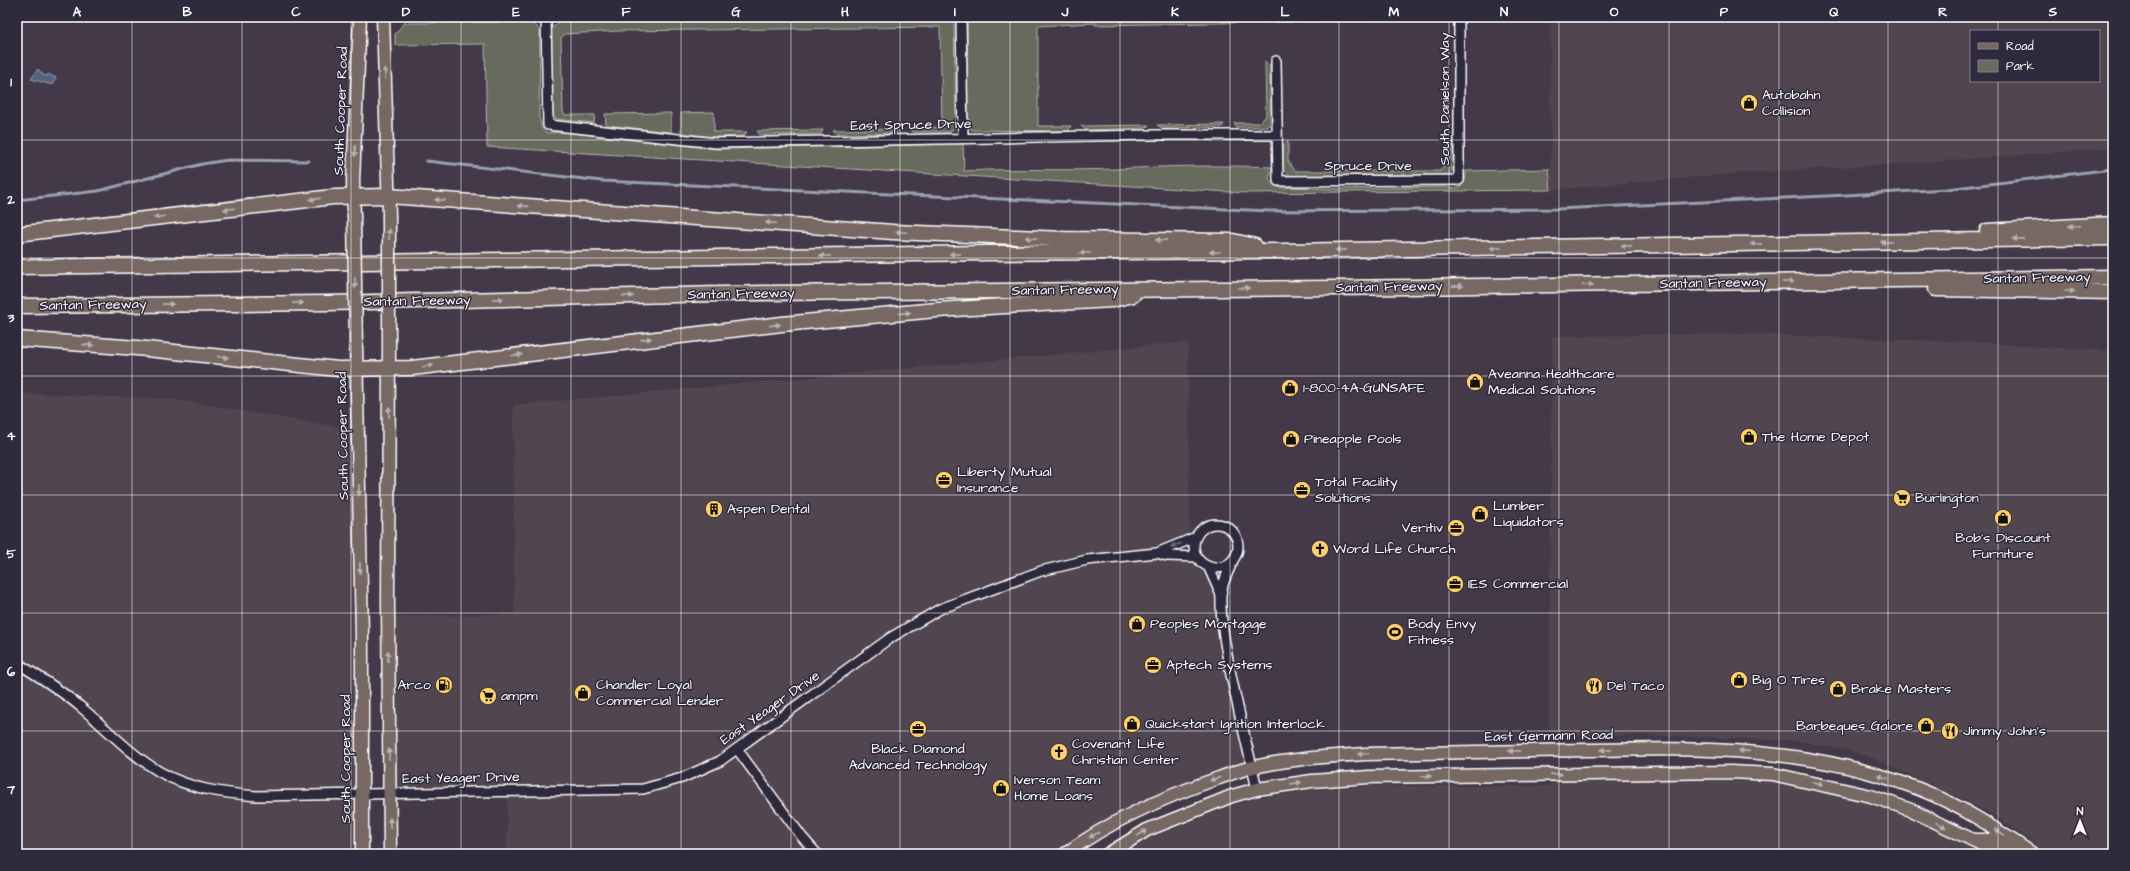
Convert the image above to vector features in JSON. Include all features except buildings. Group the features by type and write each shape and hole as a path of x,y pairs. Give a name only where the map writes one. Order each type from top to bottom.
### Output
{"highway":[{"path":"17,234 333,197 388,196 893,232 1064,239 1234,241 1282,251"},
{"path":"1925,241 1987,231 2113,224"},
{"path":"17,267 995,253 1282,251 2113,238"},
{"name":"Santan Freeway","path":"17,306 328,303 762,293 2113,277"},
{"path":"1807,281 1849,290 1991,289 2113,292"},
{"path":"17,339 137,348 338,369 412,368 782,324 937,310 1112,300 1163,289"}],"main road":[{"name":"South Cooper Road","path":"360,17 353,197 362,634 362,854"},
{"path":"383,17 389,215 388,601 390,854"},
{"name":"East Germann Road","path":"1065,854 1080,843 1132,815 1176,794 1252,767 1316,757 1365,754 1686,748 1783,754 1839,764 1918,789 1979,818 2033,854"},
{"path":"1108,854 1147,830 1232,796 1258,789 1312,780 1369,777 1702,772 1773,774 1871,796 1911,810 1974,840 1995,854"},
{"path":"1974,840 1991,840 2013,854"}],"street":[{"name":"East Spruce Drive","path":"546,17 548,125 716,143 963,138 1277,135"},
{"path":"961,17 963,138"},
{"name":"South Danielson Way","path":"1459,180 1460,17"},
{"path":"1276,61 1277,135"},
{"name":"Spruce Drive","path":"1277,135 1278,181 1459,180"},
{"path":"1221,595 1227,571 1234,558 1238,544 1236,537 1226,527 1212,525 1200,531 1196,537 1194,547 1198,557 1208,566 1221,595 1227,655 1258,789"},
{"name":"East Yeager Drive","path":"17,663 63,692 143,760 160,772 179,781 203,789 256,796 643,789 699,770 720,761 890,638 940,609 962,599 1041,571 1087,560 1157,553 1196,537"},
{"name":"East Yeager Drive","path":"1157,553 1167,556 1198,557"},
{"path":"1208,566 1223,567 1234,558"},
{"path":"737,748 802,837 817,854"}],"shaded area":[{"path":"1550,17 2113,17 2113,148 1945,161 1731,174 1551,190"},
{"path":"1745,334 1968,342 2113,351 2113,854 2048,854 1997,817 1958,797 1868,756 1841,749 1799,741 1644,735 1579,736 1549,741 1552,336"},
{"path":"1188,342 1190,540 1157,553 1197,557 1208,566 1212,574 1252,767 1210,781 1065,854 507,854 507,792 389,793 388,617 514,614 513,405"},
{"path":"17,393 171,399 357,430 361,854 17,854"},
{"path":"1730,772 1871,796 1995,854 1125,854 1152,837 1233,805 1257,798 1310,790 1364,786 1550,786 1550,774"}],"green space":[{"path":"816,17 948,17 954,24 956,127 949,132 912,132 908,128 942,127 940,27 619,31 565,34 561,38 563,112 565,115 595,115 594,123 556,119 553,116 550,30 560,21"},
{"path":"972,17 1453,17 1453,19 1095,25 1095,23 1038,26 1038,126 1071,126 1068,131 972,130 968,126 967,23"},
{"path":"533,22 540,31 539,117 542,128 546,133 562,132 717,149 963,144 964,171 1098,170 1194,166 1272,167 1269,179 1273,184 1281,188 1455,188 1464,183 1466,171 1549,169 1551,190 1246,193 487,147 485,44 395,45 395,34 404,23"},
{"path":"1265,62 1270,65 1270,123 1267,127 1236,127 1234,123 1259,123 1266,116"},
{"path":"714,112 714,132 747,132 744,136 714,137 681,133 681,113"},
{"path":"671,113 671,132 606,125 605,114"},
{"path":"1224,124 1222,127 1162,128 1157,125"},
{"path":"1149,125 1146,128 1086,130 1081,126"},
{"path":"898,129 896,133 837,134 833,130"},
{"path":"823,130 821,134 760,135 757,131"},
{"path":"1448,138 1452,140 1452,171 1448,175 1291,176 1283,170 1283,145 1288,141 1288,161 1295,171 1440,171 1448,162"}],"water":[{"path":"38,69 43,75 47,76 48,74 56,78 52,85 31,79"}],"waterway":[{"path":"17,200 98,191 202,164 228,160 309,161"},
{"path":"426,161 602,181 1270,211 1558,209 1847,195 1947,189 2113,169"}],"place":[{"name":"Autobahn Collision","path":"1749,103"},
{"name":"Aveanna Healthcare Medical Solutions","path":"1475,382"},
{"name":"1-800-4A-GUNSAFE","path":"1290,388"},
{"name":"The Home Depot","path":"1749,437"},
{"name":"Pineapple Pools","path":"1291,439"},
{"name":"Liberty Mutual Insurance","path":"944,480"},
{"name":"Total Facility Solutions","path":"1302,490"},
{"name":"Burlington","path":"1902,498"},
{"name":"Aspen Dental","path":"714,509"},
{"name":"Lumber Liquidators","path":"1480,514"},
{"name":"Bob's Discount Furniture","path":"2003,518"},
{"name":"Veritiv","path":"1456,528"},
{"name":"Word Life Church","path":"1320,549"},
{"name":"IES Commercial","path":"1455,584"},
{"name":"Peoples Mortgage","path":"1137,624"},
{"name":"Body Envy Fitness","path":"1395,632"},
{"name":"Aptech Systems","path":"1153,665"},
{"name":"Big O Tires","path":"1739,680"},
{"name":"Arco","path":"444,685"},
{"name":"Del Taco","path":"1594,686"},
{"name":"Brake Masters","path":"1838,689"},
{"name":"Chandler Loyal Commercial Lender","path":"583,693"},
{"name":"ampm","path":"488,696"},
{"name":"Quickstart Ignition Interlock","path":"1132,724"},
{"name":"Barbeques Galore","path":"1926,726"},
{"name":"Black Diamond Advanced Technology","path":"918,729"},
{"name":"Jimmy John's","path":"1950,731"},
{"name":"Covenant Life Christian Center","path":"1059,752"},
{"name":"Iverson Team Home Loans","path":"1001,788"}]}
